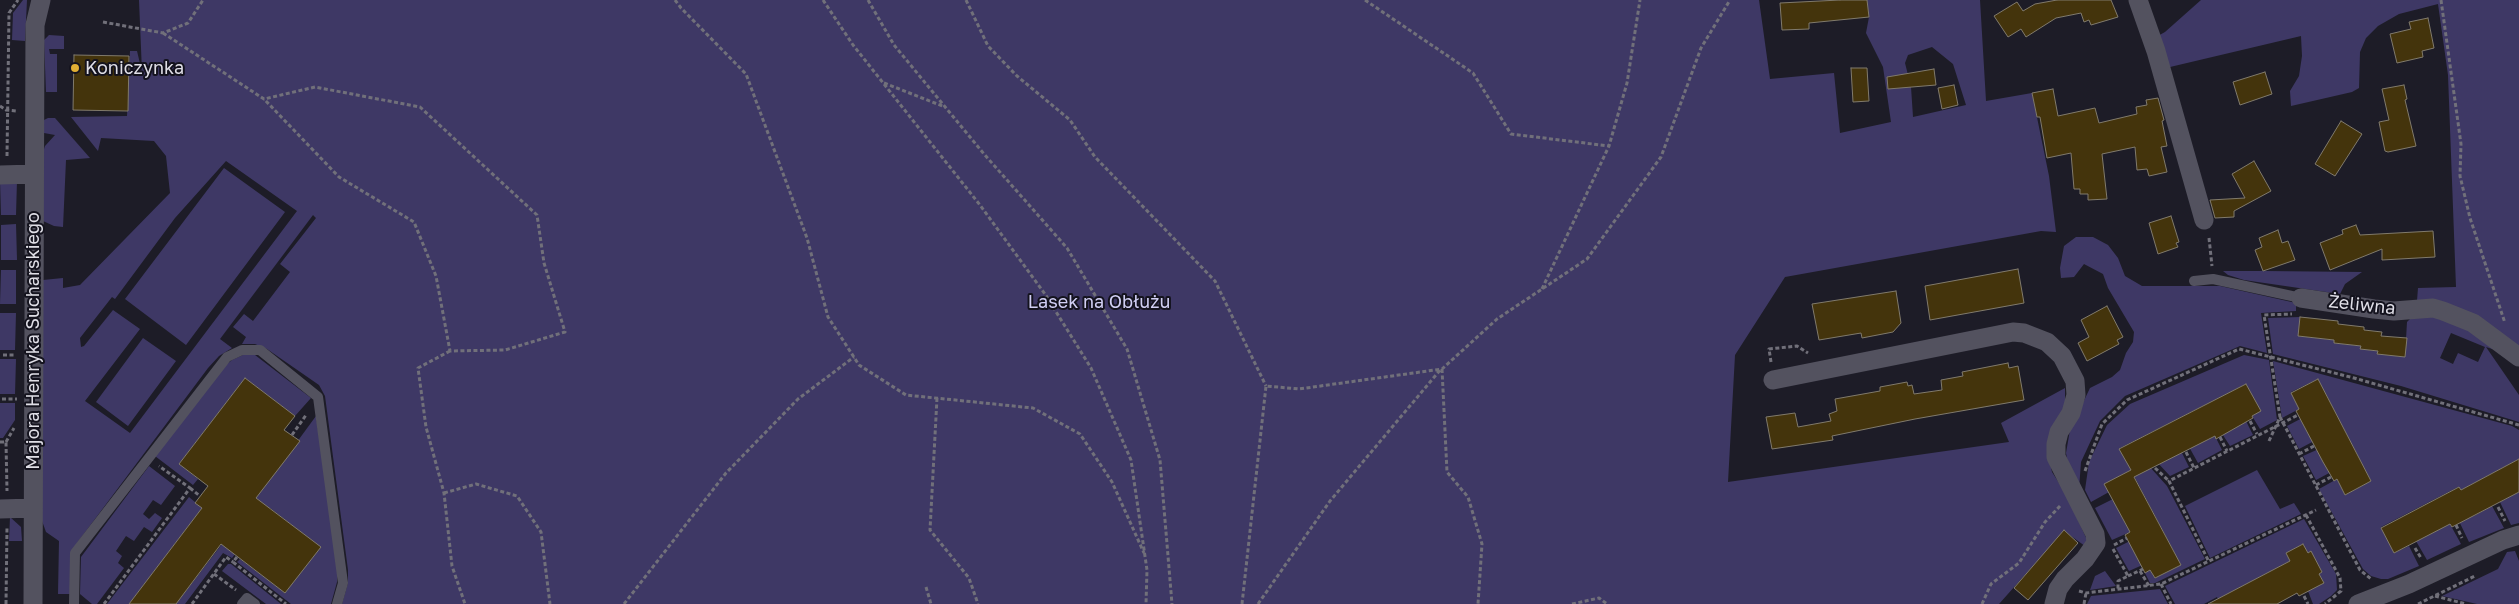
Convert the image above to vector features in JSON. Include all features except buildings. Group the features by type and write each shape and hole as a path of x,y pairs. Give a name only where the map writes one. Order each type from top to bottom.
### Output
{"street":[{"name":"Majora Henryka Sucharskiego","path":"33,604 35,24 41,0"},
{"path":"2138,0 2156,52 2204,220"},
{"path":"0,174 34,174"},
{"name":"Żeliwna","path":"2300,306 2394,311 2432,308 2473,323 2519,357"},
{"path":"1772,380 2013,332 2035,336 2056,349 2070,369 2075,381 2075,400 2056,444 2061,469 2095,534 2096,544 2093,550 2060,586 2054,604"},
{"path":"3,509 33,508"},
{"path":"2362,602 2409,584 2503,540 2519,536"}],"lane":[{"name":"Żeliwna","path":"2194,281 2213,279 2300,306"},
{"path":"74,604 75,553 227,356 242,350 260,350 318,396 343,583 337,604"}],"path":[{"path":"163,32 188,23 203,0"},
{"path":"675,0 746,74 807,238 828,317 859,365 906,395 1033,408 1080,434 1112,482 1144,553"},
{"path":"822,0 853,45 980,204 1045,294 1091,368 1131,460 1147,570 1146,604"},
{"path":"868,0 894,45 1067,248 1128,350 1160,460 1172,604"},
{"path":"966,0 988,46 1017,76 1070,120 1096,157 1215,281 1266,386 1242,604"},
{"path":"1365,0 1473,73 1511,134 1609,146"},
{"path":"1542,289 1609,146 1627,83 1640,0"},
{"path":"1258,604 1330,501 1442,369 1497,319 1587,259 1661,157 1701,48 1730,0"},
{"path":"2441,0 2461,144 2460,176 2470,218 2496,289 2507,328"},
{"path":"103,22 163,32 264,99 340,177 414,222 436,276 450,351"},
{"path":"883,82 946,108"},
{"path":"264,99 315,87 420,107 537,215 544,263 565,332 505,350 450,351 418,368 426,427 444,493 452,566 465,604"},
{"path":"2204,220 2213,279"},
{"path":"2300,306 2264,315 2280,417 2360,570 2374,581"},
{"path":"2084,479 2085,464 2102,424 2127,400 2239,349 2354,378 2519,426"},
{"path":"3,355 18,355"},
{"path":"624,604 726,473 798,399 854,357"},
{"path":"1266,386 1299,389 1442,369"},
{"path":"1442,369 1447,472 1468,497 1482,544 1478,604"},
{"path":"2,399 18,398"},
{"path":"937,398 930,530 969,578 978,604"},
{"path":"2169,482 2276,424 2283,423 2298,415"},
{"path":"2269,440 2280,417"},
{"path":"2250,421 2257,434"},
{"path":"2220,437 2227,451"},
{"path":"0,442 6,442 3,509 6,604 0,603"},
{"path":"2299,454 2314,446"},
{"path":"2186,452 2194,468"},
{"path":"148,458 200,496"},
{"path":"2155,468 2169,482 2208,560"},
{"path":"2316,485 2331,477"},
{"path":"444,493 476,484 517,496 541,532 550,604"},
{"path":"104,604 190,488"},
{"path":"1982,604 1992,584 2019,563 2054,511 2068,500 2076,498"},
{"path":"2060,586 2086,593 2160,584 2316,510"},
{"path":"2306,515 2340,578 2341,591 2326,604"},
{"path":"2456,525 2466,545"},
{"path":"2127,538 2111,547 2128,576"},
{"path":"192,604 226,557 286,604"},
{"path":"233,562 237,557"},
{"path":"0,558 6,558"},
{"path":"2118,589 2118,581 2142,570 2149,586"},
{"path":"214,574 248,602"},
{"path":"2160,584 2171,604"},
{"path":"926,587 931,604"},
{"path":"2084,604 2086,593"},
{"path":"2304,596 2308,604"},
{"path":"2434,596 2466,604"},
{"path":"1572,604 1599,598 1607,604"}],"green space":[{"path":"23,0 27,0 25,41 12,40 13,13"},
{"name":"Lasek na Obłużu","path":"139,0 1759,0 1770,79 1834,73 1840,133 1891,122 1883,67 1866,33 1869,17 1867,0 1980,0 1986,101 2032,93 2049,176 2056,232 2041,231 1785,277 1735,355 1728,482 2009,442 2001,423 2065,388 2065,406 2050,463 2052,472 2066,494 2088,542 2085,546 2064,531 1999,604 342,604 348,583 348,570 325,396 319,385 267,349 255,344 242,344 246,337 233,327 244,314 253,321 290,272 280,264 316,218 313,215 220,339 232,348 219,356 208,368 77,543 70,561 70,594 58,594 59,541 46,532 41,518 43,280 63,278 63,288 80,285 170,193 166,156 154,141 101,138 98,151 71,117 127,116 130,51 137,51 142,72","holes":["1932,47 1953,64 1966,105 1913,117 1911,87 1905,63 1908,55","226,161 297,211 130,433 85,401 140,329 113,310 84,346 81,347 80,338 112,297 115,299 175,218"]},
{"path":"2201,0 2519,0 2519,352 2417,301 2418,288 2456,287 2448,75 2438,4 2399,14 2378,26 2366,38 2360,52 2359,88 2352,92 2291,106 2290,91 2299,76 2302,56 2301,36 2170,67 2156,37 2165,32"},
{"path":"49,35 64,36 64,49 49,49 50,54 57,54 57,92 46,92 44,40"},
{"path":"55,118 90,158 66,160 63,227 54,226 43,221 42,155 45,146 55,135 44,133 44,120"},
{"path":"224,168 285,212 186,345 125,299"},
{"path":"0,180 17,180 16,215 1,215"},
{"path":"16,224 17,260 1,260 1,225"},
{"path":"2076,237 2093,237 2108,245 2118,258 2125,276 2142,286 2220,286 2296,303 2296,311 2261,313 2267,353 2240,346 2125,396 2100,421 2081,462 2079,489 2069,469 2066,453 2070,430 2090,388 2112,377 2120,370 2126,353 2133,342 2134,332 2108,288 2103,274 2084,264 2074,277 2061,278 2060,268 2064,246"},
{"path":"1,270 16,270 16,304 0,304"},
{"path":"2223,271 2362,272 2345,284 2340,294 2244,280 2228,275"},
{"path":"0,313 16,313 15,350 0,350"},
{"path":"2415,314 2455,319 2508,354 2486,347 2519,395 2519,422 2401,386 2273,354 2268,318 2300,317 2299,336 2334,340 2334,343 2361,346 2361,349 2378,351 2378,354 2405,357 2407,322","holes":["2451,333 2485,347 2478,362 2458,353 2453,364 2440,358"]},
{"path":"143,338 176,361 128,426 96,402"},
{"path":"245,354 255,355 311,398 295,416 245,378 179,464 198,479 193,485 155,456 220,370 232,360"},
{"path":"2244,355 2269,360 2277,420 2260,429 2252,416 2260,411 2246,384 2120,448 2131,470 2105,484 2109,492 2091,502 2085,490 2089,462 2107,425 2130,404"},
{"path":"0,359 16,359 15,394 0,394"},
{"path":"2273,361 2512,426 2519,430 2519,459 2461,490 2458,487 2381,527 2394,553 2409,546 2419,566 2388,579 2371,576 2363,569 2319,489 2337,479 2345,495 2371,481 2318,379 2291,392 2299,409 2282,418"},
{"path":"0,403 15,403 15,420 3,438 0,438"},
{"path":"316,416 338,568 337,582 331,604 291,604 237,562 240,559 285,593 320,547 270,508 245,513"},
{"path":"2304,417 2316,440 2299,449 2287,426"},
{"path":"2245,419 2253,435 2230,446 2221,432"},
{"path":"2215,436 2222,450 2198,463 2188,445"},
{"path":"2321,448 2333,471 2316,480 2303,456"},
{"path":"2180,449 2189,467 2170,476 2157,462"},
{"path":"149,466 175,486 161,505 153,500 143,514 149,519 155,513 162,518 152,532 144,527 134,541 126,536 116,551 122,556 118,563 124,568 97,604 92,604 80,594 81,557"},
{"path":"2149,466 2167,486 2205,559 2155,583 2150,583 2145,573 2150,570 2155,578 2181,565 2133,474"},
{"path":"2257,470 2280,509 2294,503 2301,514 2210,558 2185,506"},
{"path":"2519,492 2519,523 2511,525 2500,502"},
{"path":"189,497 202,508 129,604 107,604"},
{"path":"2113,499 2130,532 2112,540 2095,508"},
{"path":"2492,506 2504,528 2469,542 2458,519 2474,516"},
{"path":"10,517 21,527 22,541 9,541"},
{"path":"2304,519 2336,574 2337,590 2319,604 2313,604 2308,591 2324,583 2319,574 2322,572 2311,552 2308,553 2303,544 2286,553 2290,561 2218,599 2217,597 2204,604 2175,604 2165,586"},
{"path":"2450,524 2461,544 2427,560 2416,541"},
{"path":"232,531 245,541 232,558 223,553 185,604 176,604"},
{"path":"2134,539 2147,563 2129,571 2116,548"},
{"path":"2515,551 2519,561 2519,604 2477,604 2442,596 2498,569 2507,552"},
{"path":"228,564 231,564 281,604 266,604 222,571"},
{"path":"2105,571 2116,586 2090,590 2095,576"},
{"path":"2160,589 2168,604 2087,604 2091,596"}],"place":[{"name":"Koniczynka","path":"75,68"}]}
